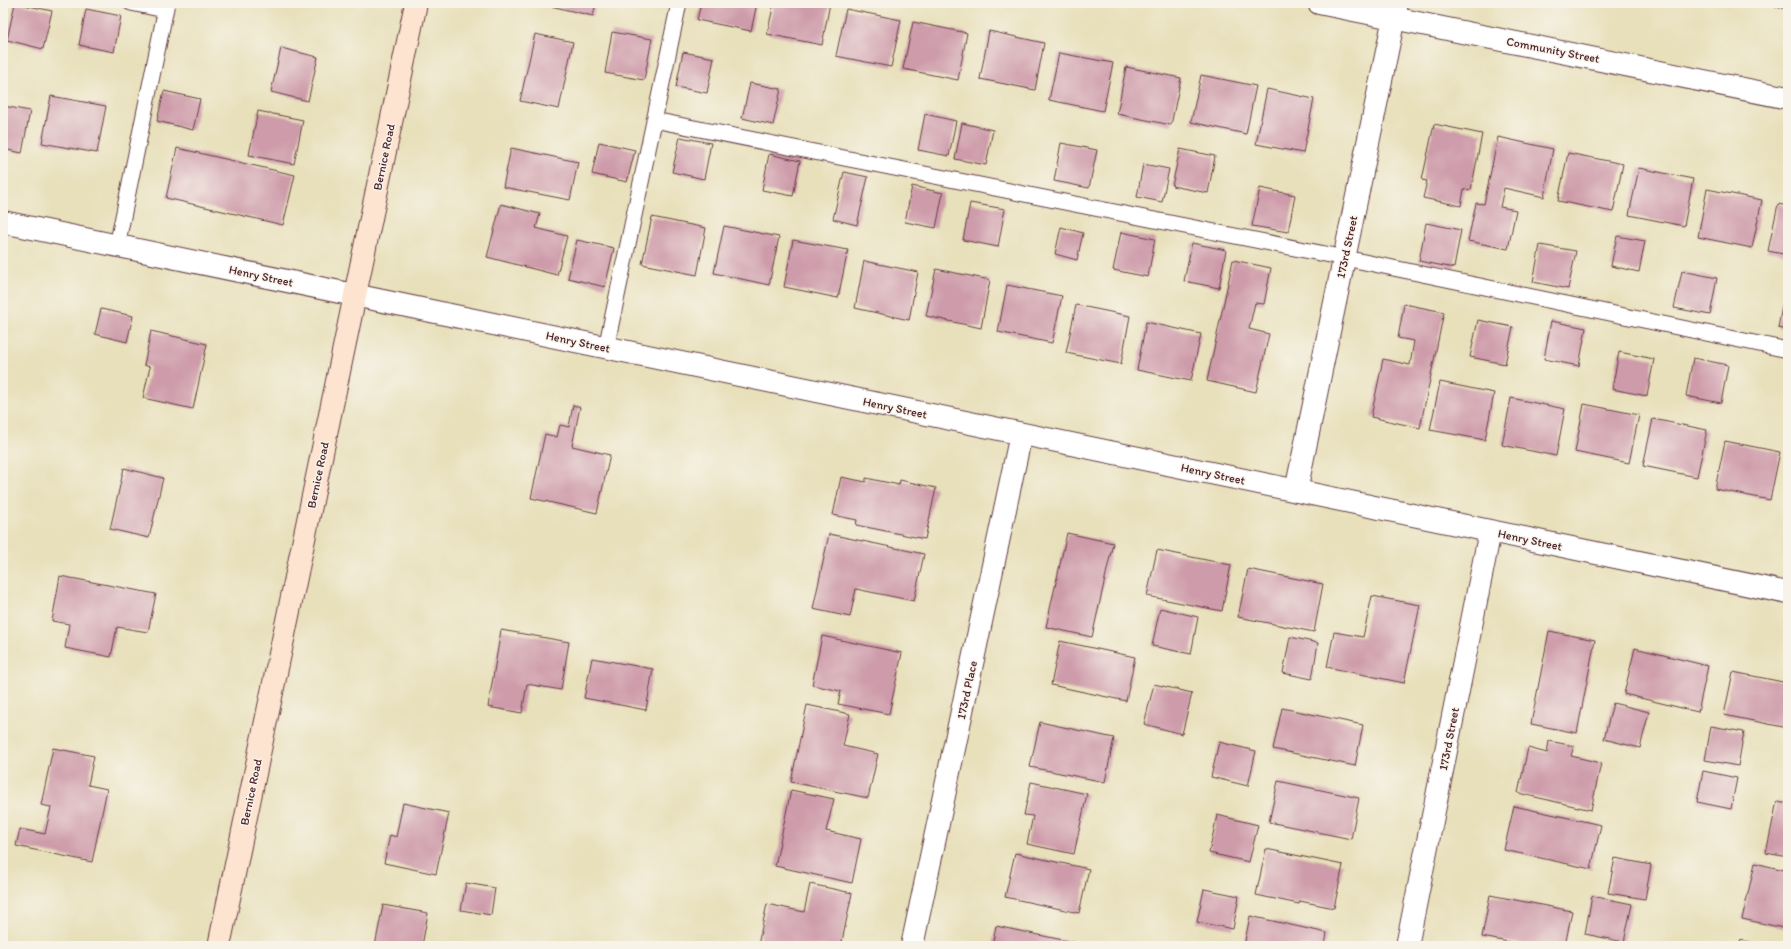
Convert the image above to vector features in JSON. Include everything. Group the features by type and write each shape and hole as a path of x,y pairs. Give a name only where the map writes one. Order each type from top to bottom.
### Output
{"street":[{"name":"Bernice Road","path":"219,946 416,3"},
{"name":"Community Street","path":"1319,3 1396,11 1788,98"},
{"name":"173rd Street","path":"1296,491 1396,11"},
{"name":"Henry Street","path":"3,222 1788,593"},
{"name":"173rd Place","path":"912,946 1021,434"},
{"name":"173rd Street","path":"1407,946 1490,531"}],"lane":[{"path":"117,246 166,7 131,3"},
{"path":"606,348 679,3"},
{"path":"654,120 1345,258 1788,350"}],"building":[{"path":"15,3 52,11 43,49 7,40"},
{"path":"538,3 596,3 593,16"},
{"path":"701,3 757,3 751,31 697,20"},
{"path":"774,3 830,3 822,45 767,34"},
{"path":"1788,3 1788,9 1762,4"},
{"path":"86,9 121,16 114,52 79,45"},
{"path":"846,9 901,20 891,67 836,56"},
{"path":"913,22 967,33 958,80 903,69"},
{"path":"989,31 1044,43 1035,90 980,79"},
{"path":"612,32 652,39 644,80 605,73"},
{"path":"535,34 573,42 559,109 520,101"},
{"path":"281,48 318,57 308,101 271,92"},
{"path":"683,52 714,58 707,93 676,87"},
{"path":"1059,53 1113,63 1103,111 1049,100"},
{"path":"1126,67 1181,78 1171,125 1117,114"},
{"path":"1201,75 1256,86 1246,134 1191,122"},
{"path":"750,83 781,89 773,125 742,118"},
{"path":"1267,89 1314,99 1303,153 1256,144"},
{"path":"164,91 200,99 193,130 157,121"},
{"path":"51,96 106,106 97,153 42,143"},
{"path":"3,106 30,111 22,153 3,149"},
{"path":"258,111 303,120 294,164 249,155"},
{"path":"925,114 956,121 949,156 918,150"},
{"path":"962,123 993,130 986,165 955,159"},
{"path":"1434,124 1482,134 1471,190 1464,189 1461,206 1423,198 1427,181 1422,180"},
{"path":"680,137 711,143 704,179 672,172"},
{"path":"1498,137 1553,149 1544,197 1504,188 1500,207 1516,210 1508,249 1468,241 1476,203 1484,204"},
{"path":"599,142 635,150 627,182 592,174"},
{"path":"1061,143 1097,150 1089,188 1054,181"},
{"path":"177,148 295,175 283,225 166,198"},
{"path":"511,148 578,162 570,200 503,187"},
{"path":"1180,149 1215,156 1208,193 1172,186"},
{"path":"1568,153 1623,164 1613,212 1558,201"},
{"path":"769,154 800,161 793,196 762,190"},
{"path":"1143,164 1169,169 1162,202 1137,197"},
{"path":"1639,168 1693,179 1684,226 1629,215"},
{"path":"844,172 868,177 857,225 833,219"},
{"path":"912,186 943,193 936,228 905,222"},
{"path":"1260,188 1295,195 1288,232 1252,226"},
{"path":"1707,189 1762,200 1752,248 1698,237"},
{"path":"970,203 1005,209 998,247 963,240"},
{"path":"501,204 540,214 536,228 567,236 557,275 487,257"},
{"path":"1778,204 1788,206 1788,255 1768,251"},
{"path":"652,217 706,228 697,275 642,264"},
{"path":"1426,223 1461,230 1454,268 1419,261"},
{"path":"724,226 779,237 769,285 714,273"},
{"path":"1061,227 1083,233 1077,260 1055,254"},
{"path":"1121,232 1155,239 1148,277 1113,270"},
{"path":"1617,236 1645,241 1639,272 1611,266"},
{"path":"577,240 614,248 605,287 568,278"},
{"path":"793,240 848,250 838,298 784,287"},
{"path":"1192,243 1226,250 1219,288 1184,281"},
{"path":"1540,245 1576,251 1568,289 1533,282"},
{"path":"1233,260 1271,268 1264,304 1255,303 1249,329 1269,334 1256,392 1207,381"},
{"path":"864,261 918,272 909,320 855,308"},
{"path":"936,269 990,280 981,328 926,316"},
{"path":"1682,271 1717,278 1710,315 1674,308"},
{"path":"1007,285 1062,296 1052,343 998,332"},
{"path":"1785,290 1788,290 1788,330 1778,328"},
{"path":"1404,304 1444,312 1420,428 1371,417 1383,359 1410,365 1414,341 1398,338"},
{"path":"1076,305 1130,316 1121,364 1066,353"},
{"path":"101,309 133,316 127,342 95,334"},
{"path":"1478,320 1513,327 1505,364 1470,357"},
{"path":"1551,321 1586,328 1579,366 1544,359"},
{"path":"1146,322 1201,334 1191,381 1137,370"},
{"path":"151,331 207,344 193,409 143,398 150,367 144,365"},
{"path":"1619,352 1654,359 1647,396 1612,389"},
{"path":"1693,358 1728,365 1721,403 1686,396"},
{"path":"1440,382 1494,393 1485,440 1430,430"},
{"path":"1511,398 1565,409 1556,456 1502,445"},
{"path":"1584,404 1639,415 1629,463 1575,452"},
{"path":"573,405 580,407 572,446 610,455 597,513 531,498 545,434 557,437 560,425 569,427"},
{"path":"1653,419 1707,430 1697,477 1643,466"},
{"path":"1725,441 1780,452 1770,500 1715,489"},
{"path":"124,468 163,478 149,538 110,529"},
{"path":"841,477 866,482 866,478 899,485 900,480 936,488 925,539 856,525 857,520 833,515"},
{"path":"1067,533 1113,543 1092,637 1046,627"},
{"path":"829,534 924,554 914,601 856,589 850,617 813,609"},
{"path":"1157,550 1231,565 1222,611 1147,596"},
{"path":"1248,569 1323,584 1314,632 1238,617"},
{"path":"60,576 156,594 148,632 117,627 111,657 65,648 69,624 52,621"},
{"path":"1372,596 1420,605 1404,683 1327,667 1334,632 1363,637"},
{"path":"1160,608 1198,617 1191,654 1152,646"},
{"path":"501,630 569,642 561,690 527,684 522,713 488,707"},
{"path":"1549,631 1595,640 1577,733 1531,724"},
{"path":"822,636 902,653 889,714 838,704 841,691 812,685"},
{"path":"1290,637 1318,643 1312,679 1283,673"},
{"path":"1060,641 1135,657 1126,701 1051,685"},
{"path":"1635,648 1708,666 1698,712 1624,694"},
{"path":"592,658 653,669 646,710 584,698"},
{"path":"1733,672 1788,683 1788,728 1724,715"},
{"path":"1154,684 1192,693 1182,734 1144,724"},
{"path":"1613,703 1649,712 1640,748 1604,739"},
{"path":"807,705 850,714 843,746 878,754 868,798 791,782"},
{"path":"1282,708 1363,725 1355,766 1273,749"},
{"path":"1040,722 1114,738 1105,782 1030,767"},
{"path":"1711,726 1744,732 1738,766 1705,760"},
{"path":"1549,741 1574,746 1571,756 1601,763 1591,810 1518,793 1528,748 1547,753"},
{"path":"1219,742 1256,751 1248,786 1211,777"},
{"path":"53,748 94,756 88,785 107,789 92,862 16,846 20,829 45,834 51,807 41,805"},
{"path":"1703,771 1737,778 1731,809 1697,802"},
{"path":"1278,781 1359,798 1351,839 1269,822"},
{"path":"1031,782 1087,794 1074,854 1027,844 1033,816 1024,815"},
{"path":"791,790 834,799 826,831 861,839 852,883 775,866"},
{"path":"1777,801 1788,803 1788,857 1766,853"},
{"path":"403,803 449,813 436,874 384,863 390,835 396,837"},
{"path":"1514,806 1601,825 1591,869 1504,850"},
{"path":"1217,815 1258,825 1249,862 1209,853"},
{"path":"1266,849 1343,865 1334,908 1300,901 1299,904 1256,895"},
{"path":"1015,853 1089,869 1079,913 1005,897"},
{"path":"1615,858 1651,865 1645,899 1608,893"},
{"path":"1755,863 1788,871 1788,929 1742,919"},
{"path":"466,883 495,888 491,915 461,910"},
{"path":"810,884 852,893 841,946 758,945 767,904 804,912"},
{"path":"1204,889 1239,896 1233,929 1197,922"},
{"path":"1490,895 1572,911 1565,946 1530,946 1482,937"},
{"path":"1592,896 1632,904 1624,942 1585,934"},
{"path":"383,905 428,913 422,946 375,946"},
{"path":"1250,916 1327,933 1325,946 1244,946"},
{"path":"996,926 1077,943 1076,946 992,946"},
{"path":"1741,940 1764,945 1764,946 1739,946"}]}
